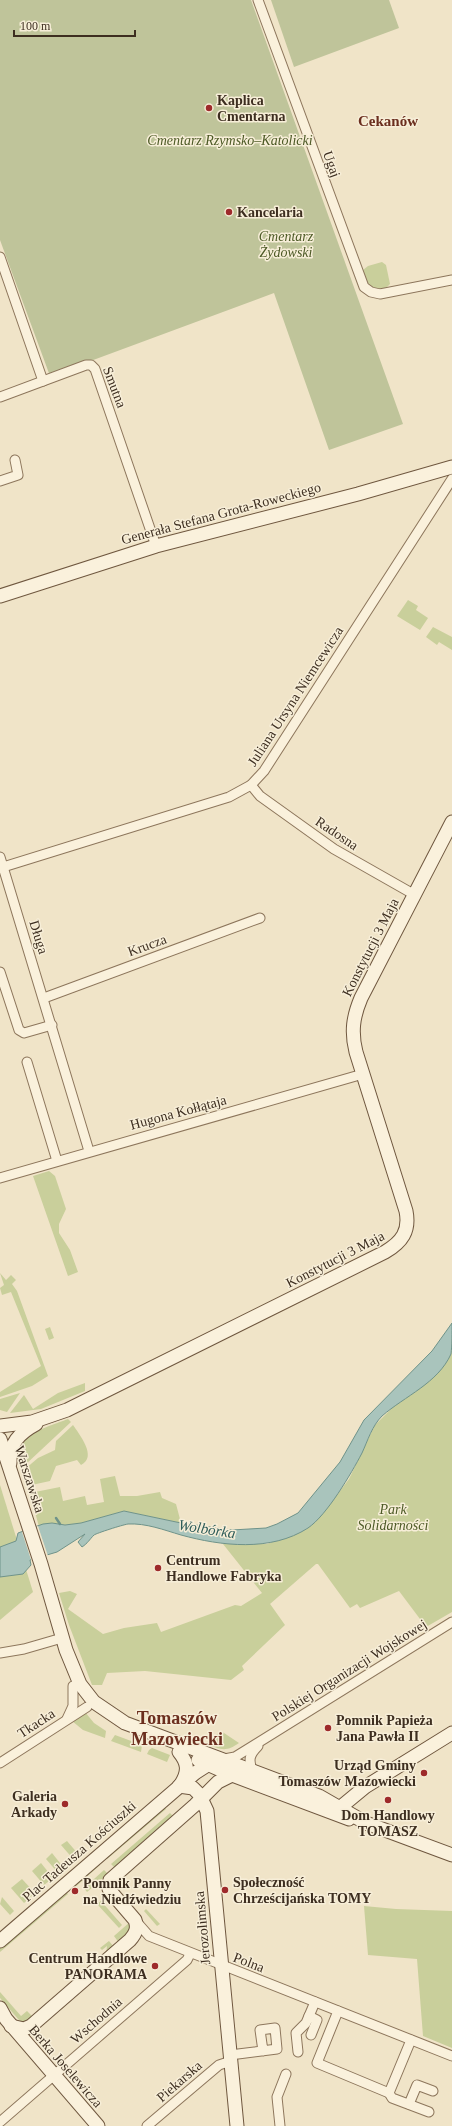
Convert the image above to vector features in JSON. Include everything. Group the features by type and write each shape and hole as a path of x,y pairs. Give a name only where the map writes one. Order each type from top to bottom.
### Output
{"street":[{"name":"Ugaj","path":"258,0 361,282 367,290 380,294 452,280"},
{"path":"0,257 43,381"},
{"name":"Smutna","path":"0,397 86,365 91,365 95,369 156,546"},
{"path":"0,480 18,475 15,460"},
{"name":"Generała Stefana Grota-Roweckiego","path":"0,596 156,546 358,494 452,467"},
{"name":"Juliana Ursyna Niemcewicza","path":"1,868 222,799 250,785 264,771 452,479"},
{"name":"Radosna","path":"250,785 260,796 334,849 415,894"},
{"name":"Konstytucji 3 Maja","path":"0,1426 32,1422 48,1418 167,1362 397,1245 404,1236 408,1227 406,1211 353,1042 352,1032 354,1015 361,998 452,822"},
{"name":"Długa","path":"0,857 1,868 44,998 89,1151"},
{"name":"Krucza","path":"44,998 260,918"},
{"path":"0,972 19,1030 24,1033 52,1025"},
{"path":"27,1062 57,1161"},
{"name":"Hugona Kołłątaja","path":"0,1178 89,1151 363,1074"},
{"path":"11,1471 11,1451 16,1440 24,1430 48,1418"},
{"name":"Warszawska","path":"0,1439 41,1564 64,1644"},
{"name":"Polskiej Organizacji Wojskowej","path":"214,1762 235,1757 452,1622"},
{"path":"0,1653 64,1644"},
{"path":"64,1644 73,1686 79,1698 98,1717 120,1730 179,1752 214,1762 318,1801 339,1807 361,1821 452,1855"},
{"path":"64,1644 85,1694 105,1712 125,1723 196,1750 214,1762"},
{"name":"Tkacka","path":"67,1720 73,1706 73,1686"},
{"name":"Tkacka","path":"0,1763 87,1707"},
{"path":"339,1807 364,1788 452,1733"},
{"name":"Polskiej Organizacji Wojskowej","path":"253,1772 249,1761 250,1754 261,1741"},
{"name":"Plac Tadeusza Kościuszki","path":"179,1752 184,1759 187,1770 186,1777 180,1786"},
{"path":"203,1797 214,1762"},
{"name":"Plac Tadeusza Kościuszki","path":"0,1941 180,1786 214,1762"},
{"path":"0,2008 11,2026 24,2029 31,2026 130,1940 136,1931 134,1920 111,1892 109,1888 110,1880 218,1782 236,1771 253,1772 318,1801 353,1821 361,1821"},
{"path":"180,1786 193,1788 203,1797"},
{"path":"318,1801 342,1797 364,1788"},
{"path":"361,1821 355,1813 353,1804 356,1796 364,1788"},
{"name":"Jerozolimska","path":"203,1797 208,1811 237,2126"},
{"name":"Polna","path":"134,1920 149,1936 190,1954 452,2056"},
{"name":"Wschodnia","path":"0,2122 187,1960 190,1954"},
{"path":"298,2052 296,2033 306,2023 315,2002"},
{"path":"338,2011 318,2063 390,2093 392,2098 429,2112"},
{"path":"309,2016 317,2020 311,2035"},
{"name":"Berka Joselewicza","path":"11,2026 98,2126"},
{"path":"390,2093 410,2040"},
{"path":"231,2058 263,2051"},
{"name":"Piekarska","path":"147,2126 219,2065 231,2058"},
{"path":"280,2126 277,2097 286,2074"},
{"path":"409,2104 417,2085 432,2091"}],"green space":[{"path":"0,0 251,0 403,424 329,450 274,293 50,376 0,240"},
{"path":"271,0 389,0 399,28 294,67"},
{"path":"382,262 386,265 390,284 388,287 382,289 374,288 368,285 363,270 368,266"},
{"path":"408,600 418,606 416,610 428,618 420,630 397,616"},
{"path":"433,627 452,637 452,650 439,642 437,645 426,637"},
{"path":"49,1171 55,1176 66,1209 59,1224 59,1233 70,1250 78,1272 68,1276 33,1176"},
{"path":"0,1273 6,1280 11,1275 16,1280 12,1284 17,1291 48,1376 32,1386 0,1397 0,1392 41,1366 11,1292 2,1295 0,1288 4,1285"},
{"path":"50,1327 54,1338 49,1340 45,1329"},
{"name":"Park Solidarności","path":"452,1348 452,1612 426,1627 399,1591 360,1608 357,1604 350,1608 318,1564 316,1564 270,1604 285,1625 242,1666 244,1670 231,1680 145,1671 107,1673 102,1685 92,1685 69,1625 59,1593 70,1591 77,1594 68,1609 103,1634 124,1628 157,1623 161,1632 235,1605 241,1606 262,1593 223,1544 267,1544 307,1529 324,1512 349,1479 375,1425"},
{"path":"85,1383 85,1391 41,1409 10,1413 24,1395 33,1409 58,1393"},
{"path":"20,1393 7,1412 0,1410 0,1399"},
{"path":"68,1419 71,1422 25,1465 20,1467 20,1447 25,1440 40,1430"},
{"path":"73,1425 86,1445 88,1457 86,1461 81,1465 77,1460 56,1466 50,1481 27,1486 24,1478 29,1476 25,1469 38,1458 55,1450 56,1441"},
{"path":"115,1476 120,1496 137,1496 160,1492 162,1498 176,1504 181,1523 124,1511 81,1523 65,1525 52,1523 39,1527 30,1493 60,1487 63,1501 85,1496 87,1505 104,1502 100,1479"},
{"path":"0,1485 33,1592 0,1620"},
{"path":"85,1712 94,1723 106,1731 105,1738 83,1730 72,1721"},
{"path":"221,1731 239,1743 226,1749 219,1749 205,1744"},
{"path":"115,1735 142,1745 141,1752 111,1741"},
{"path":"152,1748 170,1755 167,1762 147,1754"},
{"path":"163,1804 166,1809 107,1859 104,1856"},
{"path":"170,1813 174,1817 115,1868 111,1864"},
{"path":"67,1841 79,1855 74,1860 61,1845"},
{"path":"52,1853 64,1868 58,1873 46,1859"},
{"path":"97,1861 100,1865 73,1889 69,1885"},
{"path":"41,1863 53,1878 44,1885 32,1871"},
{"path":"104,1870 108,1874 87,1892 84,1888"},
{"path":"22,1879 35,1893 24,1903 11,1888"},
{"path":"64,1890 68,1894 0,1952 0,1945"},
{"path":"2,1897 14,1911 10,1915 0,1904"},
{"path":"101,1901 122,1925 119,1928 97,1904"},
{"path":"364,1906 452,1911 452,2048 423,2036 417,1959 368,1955"},
{"path":"146,1909 160,1924 157,1926 144,1911"},
{"path":"130,1922 131,1929 119,1943 114,1936"},
{"path":"109,1941 114,1947 106,1954 107,1946 102,1950 100,1948"},
{"path":"0,1992 21,2016 27,2011 33,2017 25,2022 19,2020 0,1998"}],"water":[{"name":"Wolbórka","path":"452,1323 451,1354 445,1364 430,1381 382,1416 373,1429 362,1453 345,1483 331,1504 315,1522 294,1536 262,1544 229,1544 196,1539 148,1526 128,1524 94,1535 82,1547 78,1542 85,1534 57,1552 30,1560 31,1565 23,1574 0,1577 0,1547 16,1541 18,1533 43,1524 52,1523 65,1525 81,1523 124,1511 181,1523 232,1530 266,1528 298,1513 340,1462 364,1420 432,1351"}],"pier":[{"path":"38,1526 48,1556 32,1562 33,1566 22,1532"}],"waterway":[{"path":"56,1518 60,1524"}],"place":[{"name":"Kaplica Cmentarna","path":"209,108"},
{"name":"Kancelaria","path":"229,212"},
{"name":"Centrum Handlowe Fabryka","path":"158,1568"},
{"name":"Pomnik Papieża Jana Pawła II","path":"328,1728"},
{"name":"Urząd Gminy Tomaszów Mazowiecki","path":"424,1773"},
{"name":"Dom Handlowy TOMASZ","path":"388,1800"},
{"name":"Galeria Arkady","path":"65,1804"},
{"name":"Społeczność Chrześcijańska TOMY","path":"225,1890"},
{"name":"Pomnik Panny na Niedźwiedziu","path":"75,1891"},
{"name":"Centrum Handlowe PANORAMA","path":"155,1966"}],"district":[{"name":"Cekanów","path":"388,121"},
{"name":"Tomaszów Mazowiecki","path":"177,1728"}],"park label":[{"name":"Cmentarz Rzymsko–Katolicki","path":"230,140"},
{"name":"Cmentarz Żydowski","path":"286,244"}]}
